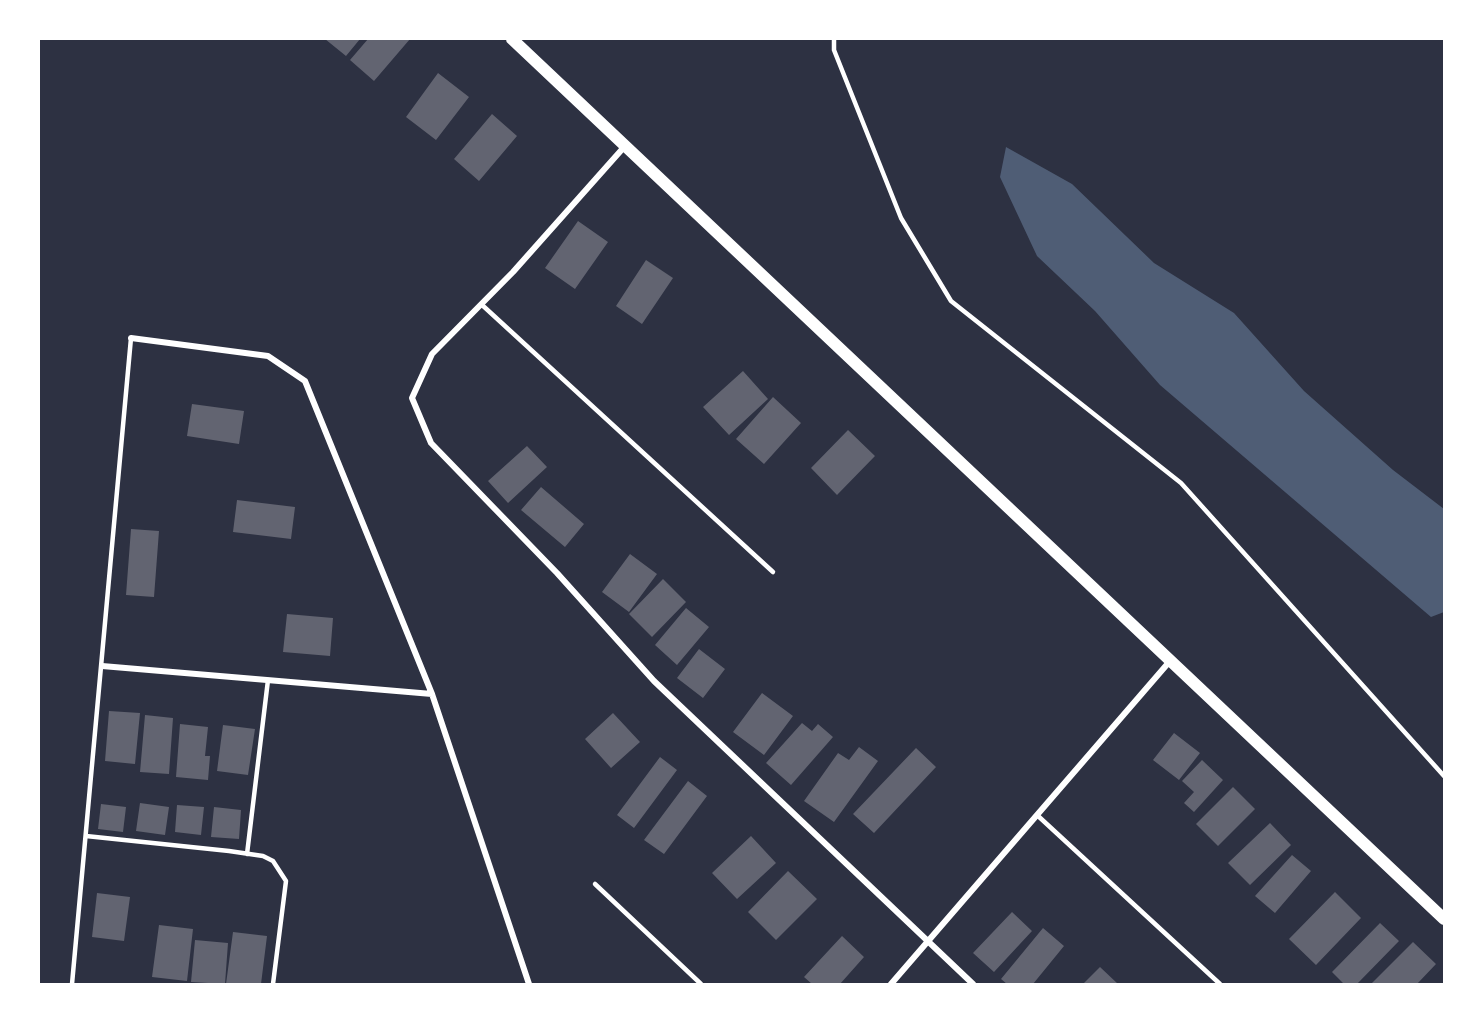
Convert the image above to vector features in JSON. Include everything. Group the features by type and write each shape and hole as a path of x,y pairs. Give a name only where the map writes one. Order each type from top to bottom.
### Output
{"main road":[{"path":"512,39 1444,919"}],"street":[{"path":"626,146 513,272 432,354 412,398 431,443 557,573 654,681 973,984"},
{"path":"131,338 268,356 305,381 432,694 529,984"},
{"path":"891,984 1170,661"},
{"path":"102,666 432,694"}],"lane":[{"path":"834,39 834,50 901,218 951,301 1181,483 1444,776"},
{"path":"481,304 773,573"},
{"path":"72,984 131,338"},
{"path":"246,854 267,680"},
{"path":"1037,815 1220,984"},
{"path":"86,836 246,854 273,861 286,881 273,984"},
{"path":"595,884 701,984"}],"water":[{"path":"1006,147 1072,184 1154,263 1234,313 1304,391 1393,470 1444,509 1444,612 1431,617 1160,385 1095,311 1037,256 1000,177"}],"building":[{"path":"325,39 360,39 346,56"},
{"path":"368,39 410,39 374,81 350,60"},
{"path":"438,73 469,97 436,140 406,117"},
{"path":"492,114 517,136 479,181 454,159"},
{"path":"578,221 608,242 575,289 545,268"},
{"path":"646,260 673,278 642,324 616,306"},
{"path":"743,371 768,399 729,435 703,407"},
{"path":"773,397 801,423 764,464 736,439"},
{"path":"192,404 244,411 239,444 187,436"},
{"path":"848,430 875,456 837,495 811,468"},
{"path":"527,446 547,467 508,503 488,481"},
{"path":"541,487 584,524 565,547 521,510"},
{"path":"237,500 295,507 291,539 233,532"},
{"path":"131,529 159,531 154,597 126,595"},
{"path":"630,554 657,574 629,612 602,592"},
{"path":"663,579 686,602 652,637 629,614"},
{"path":"686,608 709,627 677,665 655,645"},
{"path":"287,614 333,618 330,656 283,652"},
{"path":"699,649 725,669 703,698 677,678"},
{"path":"762,693 793,716 764,755 733,732"},
{"path":"109,711 140,713 135,764 105,761"},
{"path":"613,713 640,742 611,768 585,739"},
{"path":"145,715 173,718 169,774 140,772"},
{"path":"802,723 812,731 818,724 833,737 791,785 766,763"},
{"path":"180,724 208,727 205,756 210,756 208,780 176,777"},
{"path":"223,725 255,729 248,775 217,771"},
{"path":"1174,733 1200,753 1179,780 1153,760"},
{"path":"859,747 878,761 834,822 804,801 838,753 849,760"},
{"path":"916,748 936,767 874,833 853,814"},
{"path":"660,757 677,770 634,828 617,815"},
{"path":"1202,760 1223,780 1194,812 1184,803 1194,792 1182,781"},
{"path":"688,781 707,796 664,854 644,840"},
{"path":"1233,787 1255,809 1218,846 1196,824"},
{"path":"140,803 169,807 165,835 136,831"},
{"path":"101,804 126,807 123,832 98,829"},
{"path":"177,805 204,807 201,835 175,832"},
{"path":"214,807 241,810 239,839 211,837"},
{"path":"1270,823 1291,845 1250,885 1228,863"},
{"path":"751,836 776,863 737,899 712,873"},
{"path":"1292,855 1311,871 1275,913 1255,896"},
{"path":"788,871 817,899 776,940 748,912"},
{"path":"1335,892 1361,918 1316,965 1289,939"},
{"path":"97,893 130,897 124,941 92,937"},
{"path":"1012,912 1032,931 994,972 973,953"},
{"path":"1380,923 1399,941 1357,984 1344,984 1332,972"},
{"path":"159,925 193,929 187,981 152,977"},
{"path":"1043,928 1064,946 1033,984 1007,984 1001,979"},
{"path":"233,932 267,936 261,984 226,984"},
{"path":"842,936 864,957 840,984 812,984 804,977"},
{"path":"195,940 228,943 225,984 191,982"},
{"path":"1413,942 1436,964 1417,984 1371,984"},
{"path":"1100,967 1118,984 1083,984"}]}
